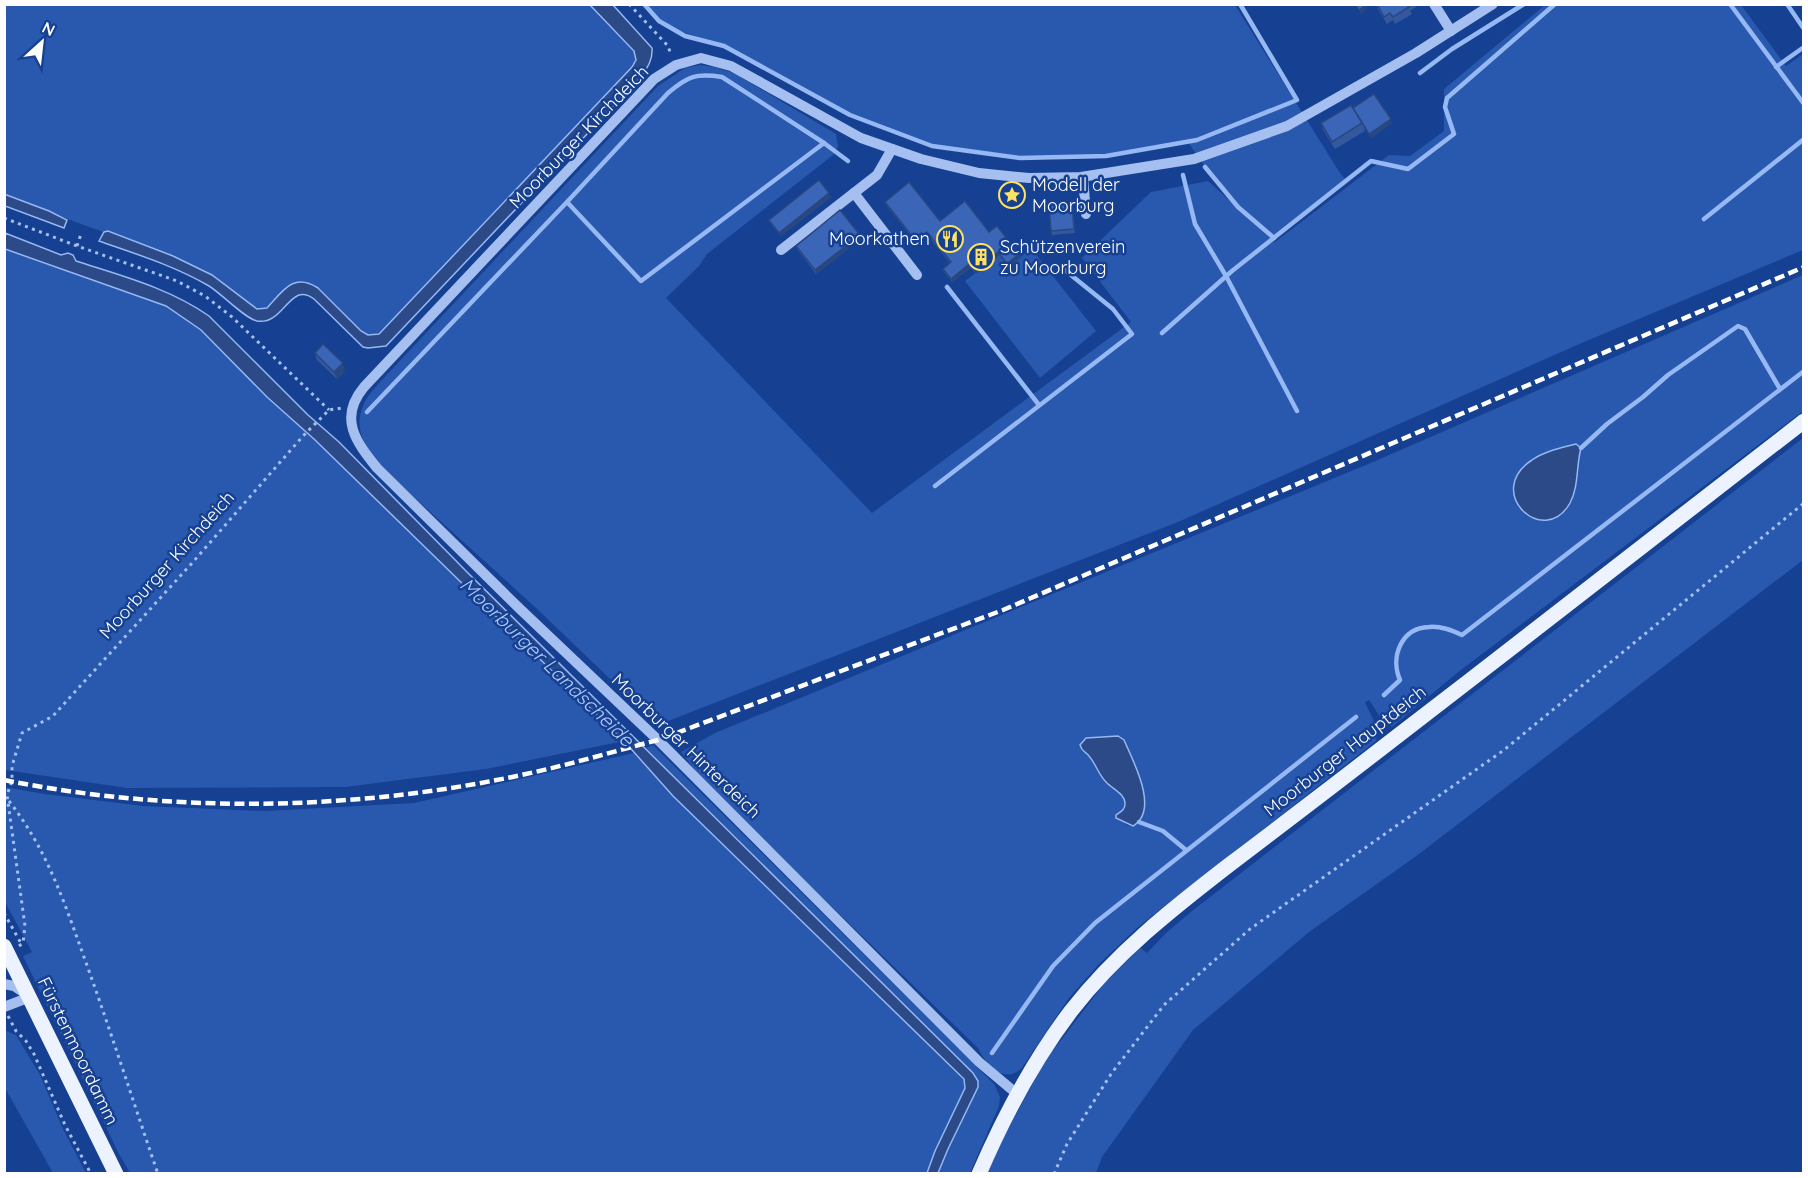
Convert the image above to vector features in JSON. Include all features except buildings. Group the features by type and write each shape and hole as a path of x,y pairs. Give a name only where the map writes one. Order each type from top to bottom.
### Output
{"main road":[{"name":"Moorburger Hauptdeich","path":"980,1173 1017,1094 1045,1048 1072,1010 1106,970 1153,924 1803,421"},
{"name":"Fürstenmoordamm","path":"6,949 116,1173"}],"street":[{"path":"1434,4 1451,31"},
{"name":"Moorburger Kirchdeich","path":"351,410 353,402 364,387 654,79 676,65 701,58 731,66 861,138 921,159 979,173 1029,178 1083,177 1194,159 1287,126 1416,53 1493,4"},
{"path":"781,250 877,176 891,148"},
{"path":"1083,177 1086,214"},
{"path":"855,193 917,275"},
{"name":"Moorburger Hinterdeich","path":"351,410 355,436 377,468 657,740 979,1062 1017,1094"},
{"path":"4,984 14,986 30,997"},
{"path":"4,1008 30,997"}],"path":[{"path":"629,4 668,46 676,65"},
{"path":"4,218 77,246 81,234"},
{"name":"Moorburger Kirchdeich","path":"8,800 12,766 22,733 54,716 303,436 329,410 232,317 205,296 177,281 77,246"},
{"path":"1054,1173 1067,1144 1111,1074 1164,1005 1250,929 1504,750 1803,503"},
{"path":"8,800 25,926 22,945"},
{"path":"8,800 39,844 60,893 101,1003 158,1173"},
{"path":"4,913 22,945"},
{"path":"6,949 22,945"},
{"path":"4,1008 16,1031 34,1054 65,1125 91,1173"}],"shaded area":[{"path":"4,5 590,5 634,51 636,60 632,67 379,333 368,335 310,283 289,285 267,309 257,309 250,303 108,231 104,232 5,194"},
{"path":"644,5 1235,5 1347,181 1275,237 1240,209 1275,242 1389,155 1410,156 1444,131 1444,89 1545,5 1741,5 1786,66 1803,54 1803,250 1584,342 1178,522 658,725 535,607 384,470 364,441 360,415 370,393 658,86 685,68 700,65 714,67 734,73 836,134 838,147 833,155 707,254 699,266 666,298 872,513 1131,322 1082,258 1151,192 1208,181 1237,207 1188,142 1106,156 1020,158 932,146 850,115 724,46 674,29 659,21"},
{"path":"1031,248 1096,331 1040,378 965,281 999,255 1009,267"},
{"path":"5,249 166,306 201,330 267,397 314,439 624,741 486,769 345,787 127,788 5,770"},
{"path":"1803,275 1803,411 1457,673 1392,727 1384,723 1369,700 1365,702 1376,725 1376,741 1138,927 1099,964 1069,998 1021,1069 1015,1073 1001,1073 991,1067 978,1048 709,788 681,752 715,733 1366,465","holes":["1118,736 1132,758 1140,777 1137,824 1133,826 1127,825 1116,815 1122,810 1125,802 1121,795 1103,779 1089,756 1107,738"]},
{"path":"1803,438 1803,560 1415,857 1309,932 1193,1030 1102,1157 1096,1173 987,1174 998,1148 1045,1061 1103,985 1140,948 1147,953 1192,911"},
{"path":"653,745 994,1084 1000,1097 999,1106 970,1173 938,1173 978,1087 973,1073 646,748"},
{"path":"634,753 673,796 964,1079 965,1088 927,1173 130,1173 23,956 32,952 5,902 4,787 143,806 265,811 414,803"},
{"path":"4,1030 16,1035 40,1075 63,1129 86,1173 53,1173 5,1088"}],"water":[{"path":"590,5 613,5 652,48 652,56 647,67 641,77 386,346 363,347 314,299 306,295 299,295 293,299 274,317 266,321 257,321 209,286 183,272 99,241 104,232 108,231 173,256 212,275 257,309 267,308 284,290 295,283 309,284 318,288 361,331 368,335 379,334 632,67 636,60 634,51"},
{"path":"4,194 67,220 64,228 5,206"},
{"name":"Moorburger Landscheide","path":"5,233 61,255 68,253 73,255 76,261 161,290 209,316 308,415 339,442 467,572 973,1073 978,1081 978,1087 938,1173 927,1173 965,1088 964,1079 673,796 624,741 314,439 267,397 201,330 166,306 5,249"},
{"path":"1576,444 1581,448 1575,490 1570,503 1559,516 1546,520 1534,518 1523,511 1516,500 1514,487 1518,473 1537,457"},
{"path":"1118,736 1124,740 1133,760 1144,797 1141,819 1133,826 1116,818 1116,815 1124,808 1125,801 1119,792 1104,780 1080,745 1086,738"}],"waterway":[{"path":"644,4 659,21 685,36 724,46 850,115 932,146 1020,158 1106,156 1197,140 1297,100 1240,4"},
{"path":"1420,73 1452,49 1524,4"},
{"path":"1162,333 1232,271 1371,161 1408,169 1454,134 1445,107 1447,98 1555,4"},
{"path":"1730,4 1804,104"},
{"path":"1787,4 1804,29"},
{"path":"1776,67 1804,47"},
{"path":"367,412 668,93 687,79 705,75 722,77 824,143 641,281 567,202"},
{"path":"1704,219 1804,139"},
{"path":"824,143 848,161"},
{"path":"1205,167 1238,207 1274,238"},
{"path":"1183,175 1195,224 1226,276 1297,411"},
{"path":"935,486 1132,334 1113,309 1061,267"},
{"path":"947,287 1039,405"},
{"path":"1581,448 1668,375 1738,326 1745,329 1780,389"},
{"path":"1384,695 1400,680 1397,671 1397,653 1400,645 1411,632 1433,627 1462,635 1804,371"},
{"path":"992,1053 1053,966 1095,923 1356,717"},
{"path":"1139,822 1163,831 1186,850"}],"railway":[{"path":"4,780 66,791 192,803 319,802 445,789 507,778 658,740 1003,610 1804,267"}],"place":[{"name":"Modell der Moorburg","path":"1012,195"},
{"name":"Moorkathen","path":"950,239"},
{"name":"Schützenverein zu Moorburg","path":"981,257"}]}
